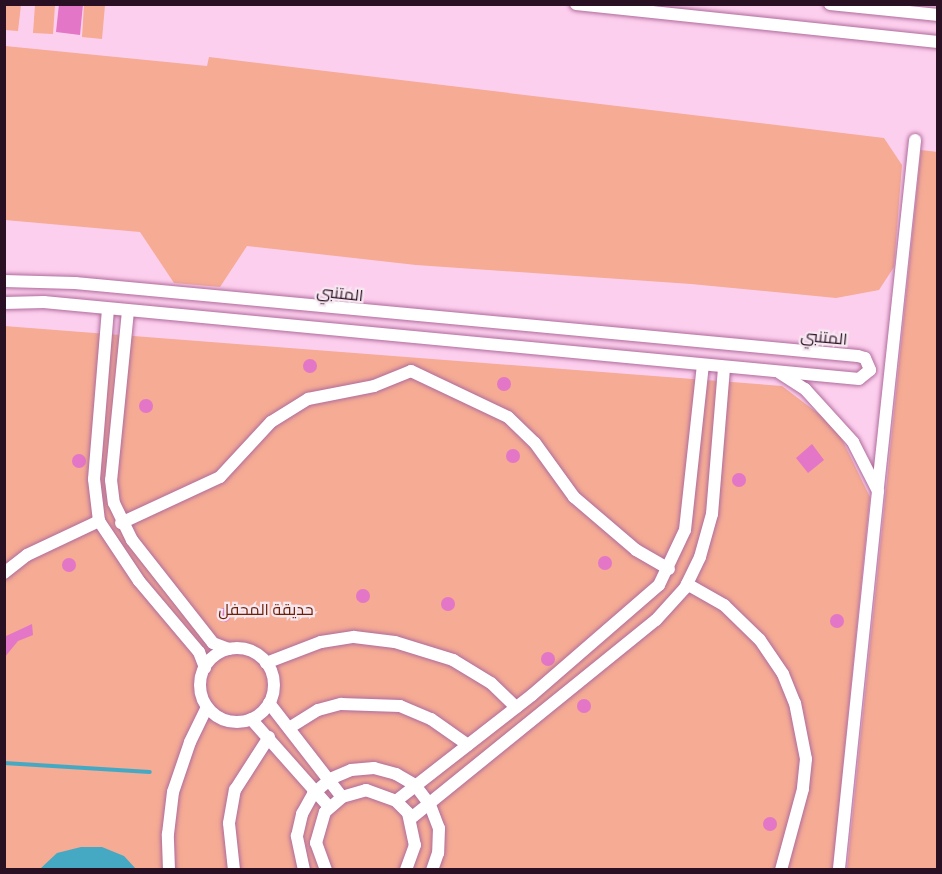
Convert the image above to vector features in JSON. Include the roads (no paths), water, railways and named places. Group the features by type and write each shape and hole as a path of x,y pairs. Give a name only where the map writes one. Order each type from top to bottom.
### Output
{"street":[{"path":"576,4 622,6 938,42"},
{"path":"831,4 932,11"},
{"path":"839,870 915,140"},
{"name":"المتنبي","path":"4,281 75,283 850,356 865,358 870,370 859,379 108,309 4,303"},
{"path":"108,309 94,479 99,521 139,581 199,652 205,668"},
{"path":"128,311 111,480 121,523 213,643 230,649 253,652 266,663 273,680 269,703 251,719 227,721 207,707 200,684 205,668 218,654 230,649"},
{"path":"396,801 516,707 659,585 669,569 687,520 703,365"},
{"path":"410,819 656,620 687,584 700,557 712,514 724,367"},
{"path":"121,523 220,477 271,422 308,399 374,386 411,371 508,417 536,443 573,497 636,550 669,569"},
{"path":"776,371 805,389 846,433 871,472 878,491"},
{"path":"4,573 27,555 99,521"},
{"path":"687,584 724,605 754,633 783,674 795,703 805,749 803,789 781,870"},
{"path":"266,663 321,642 354,637 395,642 453,660 490,683 516,707"},
{"path":"269,703 342,797"},
{"path":"289,728 318,710 341,704 400,706 431,719 468,745"},
{"path":"169,870 168,834 174,792 190,742 207,707"},
{"path":"251,719 269,736 329,807"},
{"path":"234,870 229,823 235,790 269,736"},
{"path":"304,870 297,836 302,814 316,791 330,779 351,770 374,768 396,774 415,785 430,805 439,828 438,853 432,870"},
{"path":"321,868 316,843 318,827 329,807 342,797 366,790 396,801 410,819 416,845 405,870"}],"water":[{"path":"81,847 102,847 124,856 136,869 40,869 57,853"}],"waterway":[{"path":"4,763 150,772"}],"park label":[{"name":"حديقة المحفل","path":"266,609"}]}
